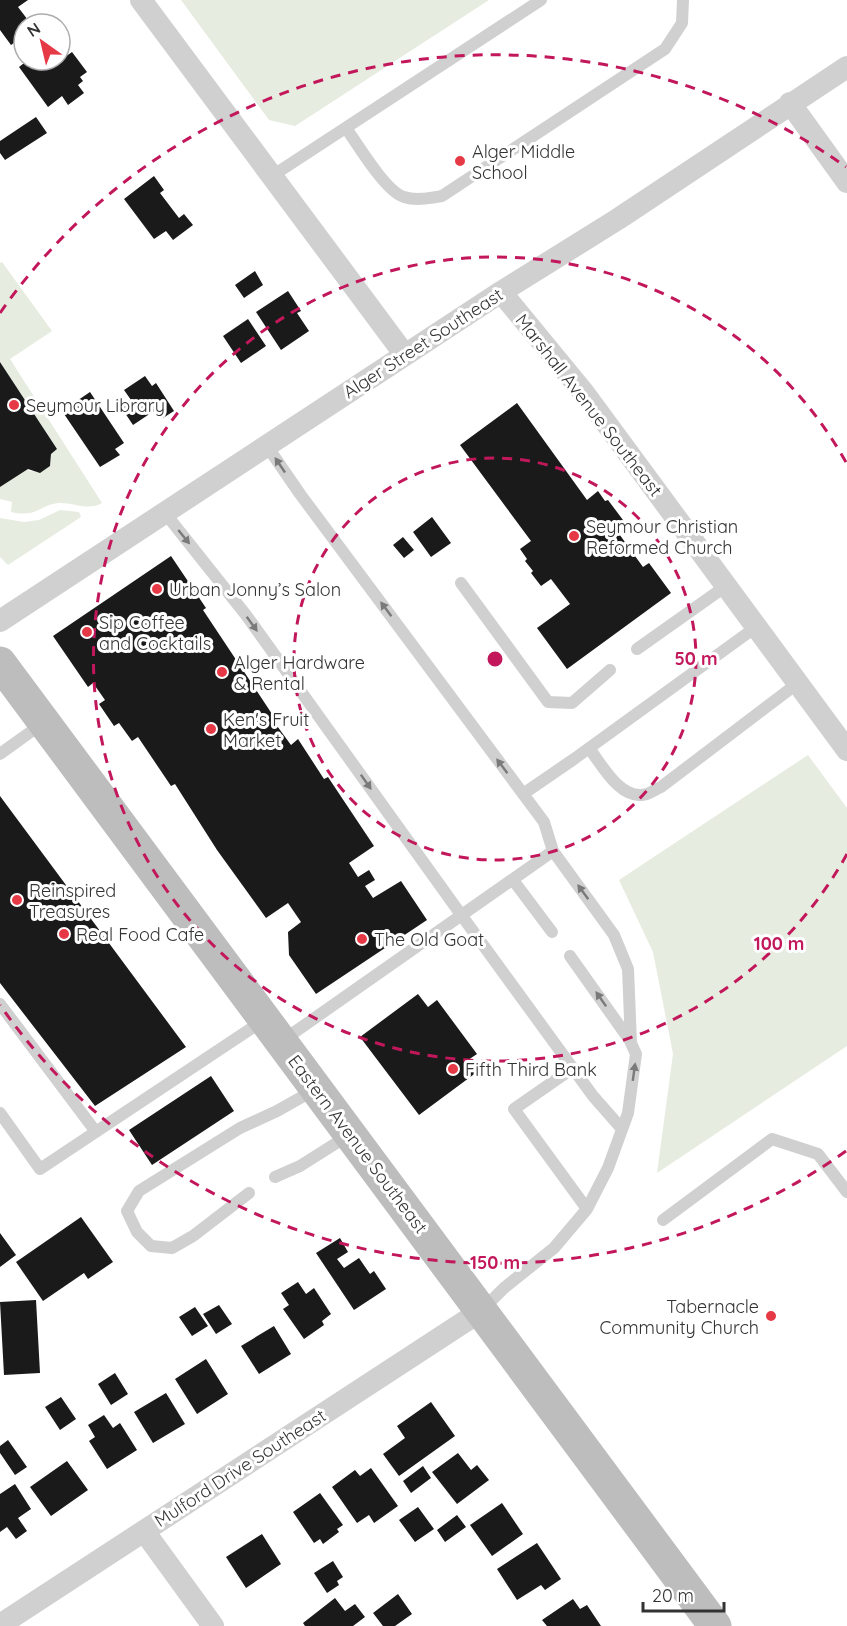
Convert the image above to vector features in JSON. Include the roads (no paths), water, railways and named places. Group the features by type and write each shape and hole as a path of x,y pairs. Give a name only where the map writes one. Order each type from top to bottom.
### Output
{"main road":[{"name":"Eastern Avenue Southeast","path":"0,663 715,1626"}],"street":[{"path":"141,0 405,355"},
{"name":"Alger Street Southeast","path":"0,621 501,292 618,219 847,67"},
{"path":"790,103 847,182"},
{"name":"Marshall Avenue Southeast","path":"501,292 584,393 847,750"},
{"name":"Mulford Drive Southeast","path":"0,1625 482,1311"},
{"path":"144,1531 213,1626"}],"lane":[{"path":"272,176 541,0"},
{"path":"346,128 390,189 403,197 422,199 442,196 665,49 682,23 683,0"},
{"path":"267,446 300,494 544,822 553,851 614,935 628,969 631,1043"},
{"path":"165,513 246,615 593,1096 622,1129"},
{"path":"460,584 548,702 572,703 610,670"},
{"path":"638,649 726,586"},
{"path":"523,794 756,627"},
{"path":"589,748 615,783 633,794 646,794 661,787 798,683"},
{"path":"0,753 44,722"},
{"path":"0,1113 40,1169 96,1132 273,1030 462,916 553,851"},
{"path":"513,880 552,932"},
{"path":"482,1311 504,1288 554,1248 587,1209 608,1168 628,1113 636,1054 631,1043 570,957"},
{"path":"0,1004 96,1132"},
{"path":"573,1068 514,1109 587,1209"},
{"path":"249,1193 192,1236 172,1248 151,1246 137,1232 127,1211 140,1191 240,1128 317,1089"},
{"path":"275,1177 300,1166 350,1134"},
{"path":"663,1220 772,1139 818,1154 847,1192"}],"place":[{"name":"Alger Middle School","path":"460,161"},
{"name":"Seymour Library","path":"14,405"},
{"name":"Seymour Christian Reformed Church","path":"574,536"},
{"name":"Urban Jonny’s Salon","path":"157,589"},
{"name":"Sip Coffee and Cocktails","path":"87,632"},
{"name":"Alger Hardware & Rental","path":"222,672"},
{"name":"Ken's Fruit Market","path":"211,729"},
{"name":"Reinspired Treasures","path":"17,900"},
{"name":"Real Food Cafe","path":"64,934"},
{"name":"The Old Goat","path":"362,939"},
{"name":"Fifth Third Bank","path":"453,1069"},
{"name":"Tabernacle Community Church","path":"771,1316"}]}
